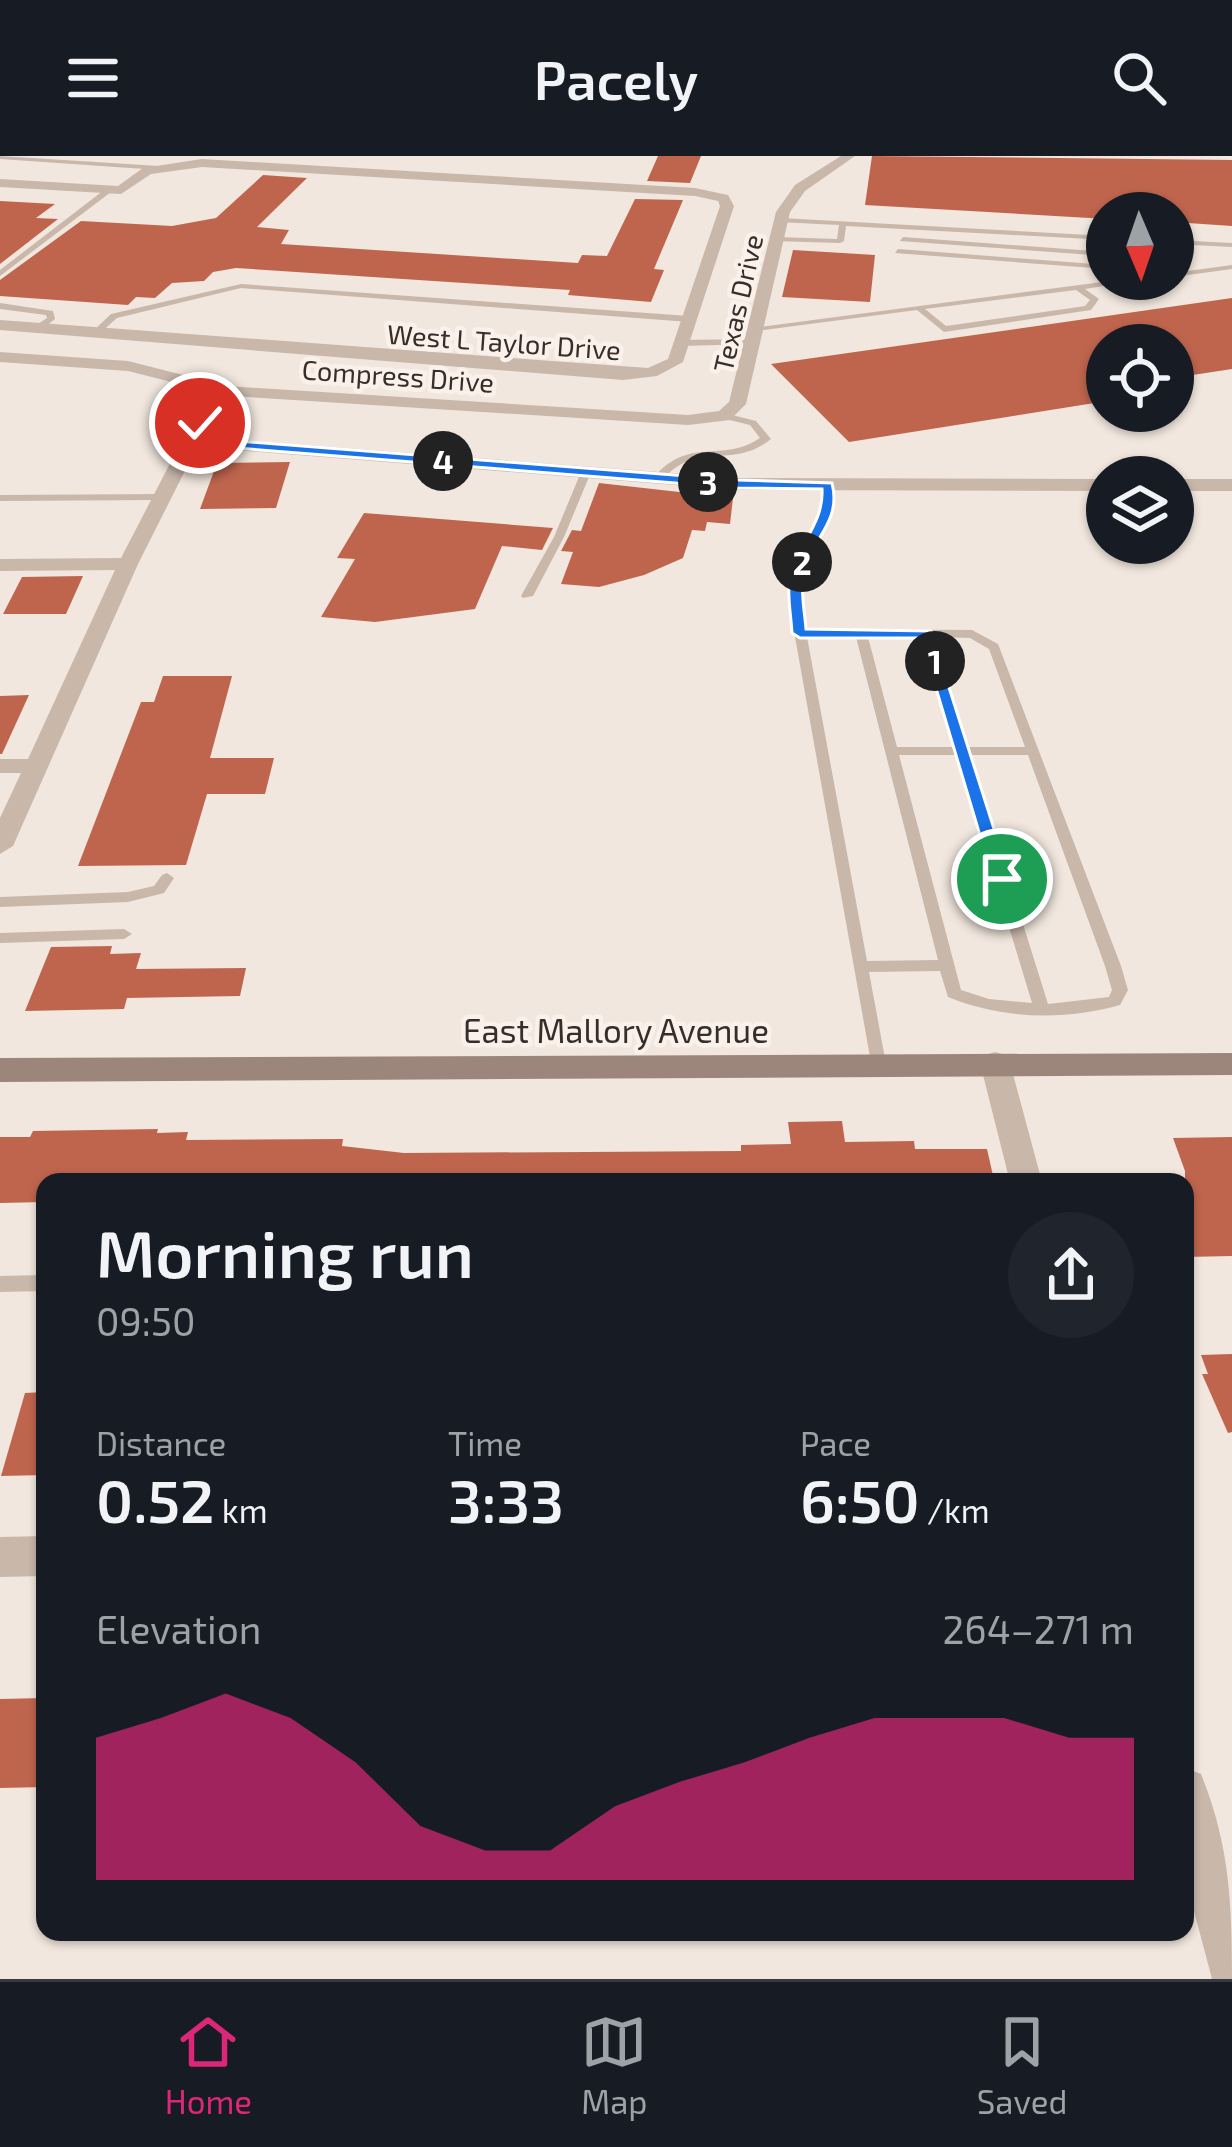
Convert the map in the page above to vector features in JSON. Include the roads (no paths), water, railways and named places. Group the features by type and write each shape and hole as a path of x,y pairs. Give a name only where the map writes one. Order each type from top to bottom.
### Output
{"main road":[{"name":"East Mallory Avenue","path":"0,1070 1232,1064"}],"street":[{"name":"Texas Drive","path":"724,416 737,404 781,220 800,188 849,156"},
{"path":"0,183 121,190 159,168 226,164 694,192 723,198 727,206 681,343"},
{"name":"West L Taylor Drive","path":"0,325 623,375 651,373 675,362 681,343"},
{"name":"Compress Drive","path":"0,357 128,366 226,391 688,420 724,416"},
{"path":"0,846 128,564 190,441 226,391"},
{"path":"190,441 658,478 827,486 1086,485"},
{"path":"1194,485 1232,484"},
{"path":"0,565 128,564"},
{"path":"0,766 35,766"},
{"path":"995,1063 1024,1173"},
{"path":"0,1557 36,1556"},
{"path":"1194,1824 1232,1969"}],"lane":[{"path":"0,157 159,168"},
{"path":"0,274 110,189"},
{"path":"781,220 1086,237"},
{"path":"776,238 840,241 843,224"},
{"path":"903,239 1086,252"},
{"path":"1194,243 1232,245"},
{"path":"898,251 1086,265"},
{"path":"1194,272 1232,267"},
{"path":"96,332 114,316 241,286 689,319"},
{"path":"681,343 1086,287"},
{"path":"920,309 944,329 1088,308 1095,298 1078,288"},
{"path":"0,306 50,314 51,319 38,328"},
{"path":"658,478 670,461 685,453 755,448 766,439 753,423 724,416"},
{"path":"526,596 559,537 586,472"},
{"path":"827,486 830,510 806,550 796,579 800,633 878,1064"},
{"path":"0,498 162,497"},
{"path":"800,633 972,634 994,647 1120,990 1114,1001 1095,1007 994,1007 954,993 861,634"},
{"path":"926,634 1041,1007"},
{"path":"891,751 1034,752"},
{"path":"0,902 128,897 159,890 166,878"},
{"path":"0,938 124,934"},
{"path":"860,967 944,965"},
{"path":"0,1284 36,1283"}]}
